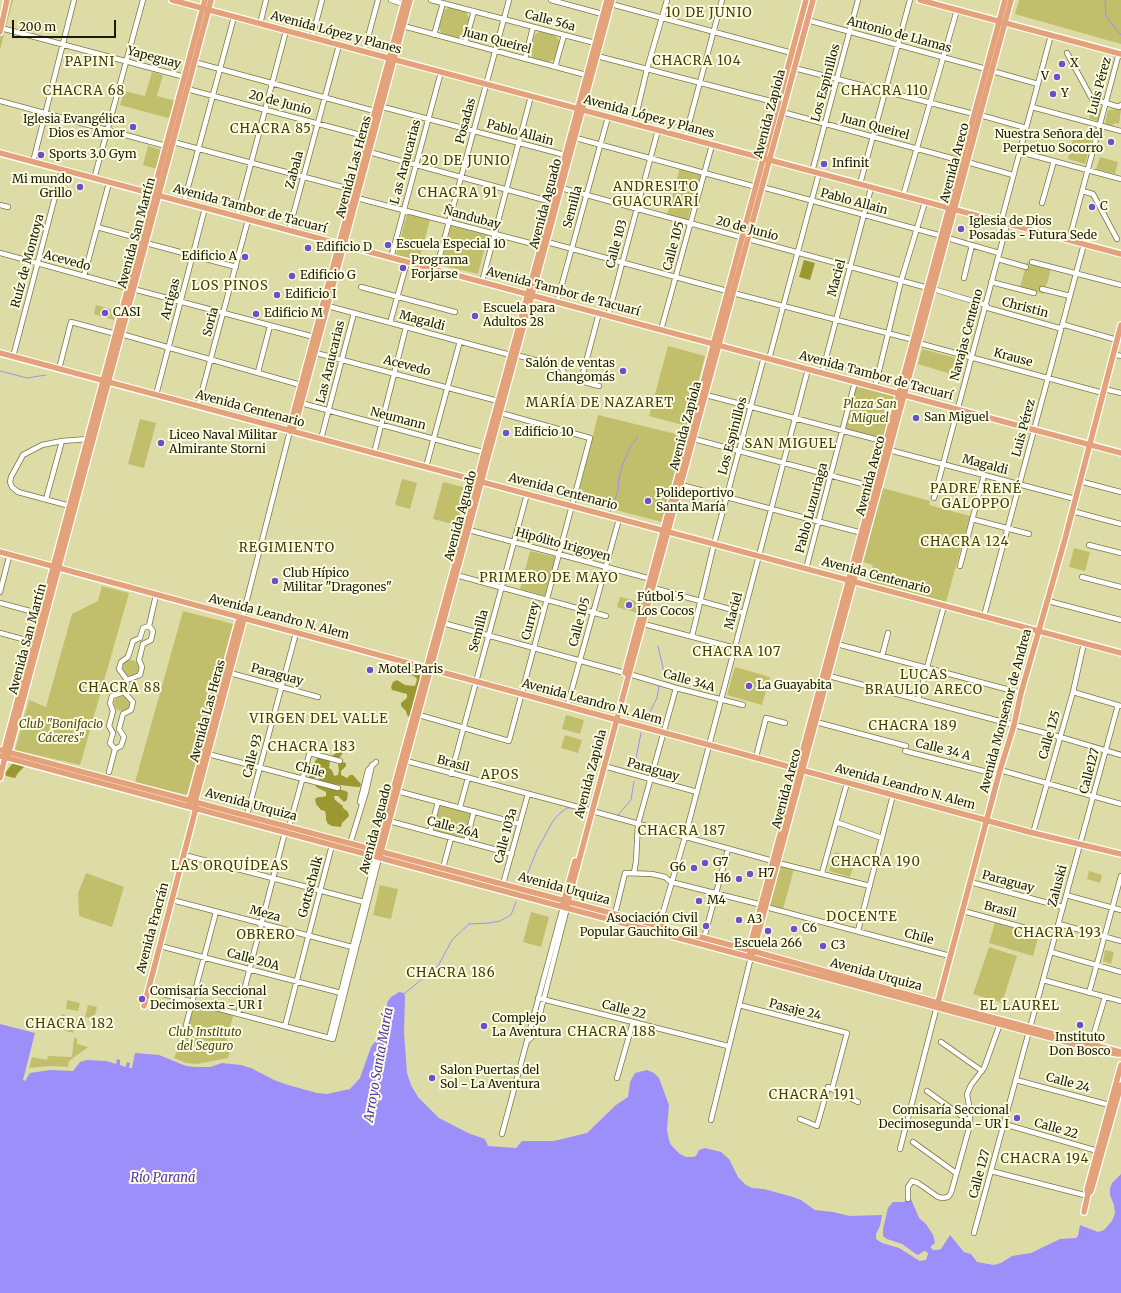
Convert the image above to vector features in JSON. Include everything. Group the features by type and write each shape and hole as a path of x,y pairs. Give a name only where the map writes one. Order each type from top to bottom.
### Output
{"main road":[{"path":"0,30 2,12 7,0"},
{"name":"Avenida López y Planes","path":"172,0 1121,254"},
{"name":"Avenida San Martín","path":"156,195 173,142 194,62 206,9 205,0"},
{"name":"Avenida San Martín","path":"4,753 144,241 156,195 166,146 185,77 206,9 211,0"},
{"name":"Avenida Las Heras","path":"355,194 369,152 378,109 410,0"},
{"name":"Avenida Zapiola","path":"566,904 641,623 651,579 759,187 778,104 806,0"},
{"name":"Avenida Zapiola","path":"766,159 782,112 813,0"},
{"path":"920,0 1120,54"},
{"name":"Avenida Areco","path":"1002,22 1005,0"},
{"name":"Avenida Areco","path":"751,953 851,581 889,450 902,394 1002,22 1011,0"},
{"name":"Avenida Aguado","path":"580,109 586,75 595,43 610,1"},
{"name":"Avenida Las Heras","path":"392,59 404,2"},
{"name":"Avenida Aguado","path":"530,295 547,242 572,137 597,56 605,15"},
{"name":"Avenida Las Heras","path":"290,431 290,426 303,385 355,194 368,137 378,109"},
{"name":"Avenida Aguado","path":"378,854 389,821 419,715 428,669 443,623 469,530 487,453 530,295 552,202 565,155 572,137"},
{"name":"Avenida Tambor de Tacuarí","path":"0,153 1121,453"},
{"name":"Avenida Las Heras","path":"312,352 314,338 325,305"},
{"name":"Avenida Monseñor de Andrea","path":"937,1005 1014,725 1038,631 1048,601 1121,325"},
{"name":"Avenida Zapiola","path":"641,623 653,588 665,531 681,485 706,395 716,345"},
{"name":"Avenida Centenario","path":"0,353 1121,653"},
{"name":"Avenida Aguado","path":"498,412 498,401 514,355"},
{"name":"Avenida San Martín","path":"4,753 33,642 55,568 88,439 106,381"},
{"name":"Avenida Las Heras","path":"290,431 295,426 301,403 303,385"},
{"name":"Avenida Areco","path":"801,769 829,676 862,533 886,442 902,394"},
{"name":"Avenida Aguado","path":"378,854 480,482"},
{"name":"Avenida Leandro N. Alem","path":"0,554 55,568"},
{"name":"Avenida Leandro N. Alem","path":"0,554 709,744 1033,833 1121,854"},
{"name":"Avenida Las Heras","path":"191,803 208,754 243,624 242,619"},
{"name":"Avenida Las Heras","path":"191,803 238,622 242,619"},
{"name":"Avenida Zapiola","path":"590,811 604,766 615,719"},
{"path":"0,778 4,753"},
{"name":"Avenida Urquiza","path":"4,753 191,803 247,815 350,844 378,854 751,953 1000,1022 1091,1043 1121,1053"},
{"name":"Avenida Las Heras","path":"191,803 196,808"},
{"name":"Avenida Urquiza","path":"196,808 332,845 442,868 503,884 566,904 615,914 704,938 751,953"},
{"name":"Avenida Fracrán","path":"144,1006 196,808"},
{"name":"Avenida Urquiza","path":"1030,1029 1096,1049 1117,1054 1121,1053"},
{"path":"1113,1106 1121,1065"},
{"path":"1084,1212 1088,1195 1091,1191 1100,1151 1113,1106 1121,1085"}],"street":[{"path":"33,162 74,0"},
{"path":"94,178 143,0"},
{"path":"260,24 266,0"},
{"path":"312,38 322,0"},
{"path":"364,52 378,0"},
{"path":"391,0 404,2"},
{"name":"Calle 56a","path":"431,0 595,43"},
{"name":"Posadas","path":"436,270 509,0"},
{"path":"551,0 605,15"},
{"path":"634,124 667,0"},
{"path":"685,138 722,0"},
{"name":"Los Espinillos","path":"812,172 858,0"},
{"path":"860,184 910,0"},
{"path":"610,1 662,18 792,53"},
{"path":"434,34 443,3"},
{"path":"903,196 957,10"},
{"path":"465,43 474,11"},
{"path":"184,202 234,17"},
{"name":"Antonio de Llamas","path":"807,20 1038,84"},
{"name":"Juan Queirel","path":"403,26 586,75"},
{"path":"525,59 533,27"},
{"name":"Yapeguay","path":"0,30 63,44 185,77"},
{"path":"236,216 286,31"},
{"path":"555,67 564,35"},
{"path":"1000,222 1051,35"},
{"name":"Zabala","path":"289,230 339,45"},
{"path":"1067,53 1092,100 1120,106"},
{"name":"Luis Pérez","path":"1069,240 1120,54"},
{"path":"597,56 778,104"},
{"name":"Pablo Allain","path":"194,62 325,97 429,119 565,155"},
{"path":"794,68 1026,128"},
{"name":"L as Araucarias","path":"391,258 441,72"},
{"name":"20 de Junio","path":"187,89 368,137"},
{"path":"482,282 531,96"},
{"path":"0,101 166,146"},
{"path":"1032,107 1121,131"},
{"name":"Juan Queirel","path":"782,112 1013,175"},
{"name":"Semilla","path":"557,302 608,117"},
{"name":"Calle 103","path":"608,316 658,130"},
{"name":"Pablo Allain","path":"572,137 917,229 999,253"},
{"name":"Ñandubay","path":"173,142 304,177 404,210 541,246"},
{"name":"Calle 105","path":"661,330 712,145"},
{"path":"369,152 552,202"},
{"path":"1020,152 1121,179"},
{"path":"1042,202 1054,161"},
{"name":"Ruíz de Montoya","path":"13,356 62,170"},
{"name":"Los Espinillos","path":"692,636 714,544 751,407 783,306 819,173"},
{"path":"84,276 109,183"},
{"name":"20 de Junio","path":"561,188 930,289"},
{"name":"Maciel","path":"822,373 872,188"},
{"path":"1082,191 1093,194 1117,239"},
{"path":"875,387 902,281 925,202"},
{"path":"0,205 8,207"},
{"name":"Artigas","path":"156,395 205,208"},
{"name":"Soria","path":"198,406 248,220"},
{"name":"Navajas Centeno","path":"934,498 1007,224"},
{"path":"97,227 192,256 236,267"},
{"name":"Krause","path":"547,242 1048,378 1103,391 1121,393"},
{"name":"Luis Pérez","path":"984,616 1084,244"},
{"path":"964,278 972,245"},
{"name":"Acevedo","path":"0,253 314,338"},
{"path":"998,259 1026,266"},
{"path":"390,323 407,262"},
{"path":"1032,262 1121,285"},
{"path":"991,282 1034,293"},
{"path":"361,287 455,312"},
{"name":"Christin","path":"930,289 986,305 988,308 1059,328 1065,325 1117,340"},
{"path":"1042,289 1070,296"},
{"name":"Magaldi","path":"325,305 561,367 566,377 599,386"},
{"name":"Las Araucarias","path":"321,439 354,313"},
{"path":"581,381 599,313"},
{"path":"59,369 71,322 303,385"},
{"path":"258,372 270,326"},
{"path":"374,453 406,327"},
{"path":"426,467 460,341"},
{"name":"Acevedo","path":"312,352 498,401"},
{"path":"1113,354 1121,356"},
{"name":"Maciel","path":"659,926 685,837 808,369"},
{"name":"Pablo Luzuriaga","path":"806,569 855,382"},
{"path":"706,395 886,442"},
{"name":"Neumann","path":"301,403 487,453"},
{"path":"498,412 590,438 571,506"},
{"name":"Avenida Las Heras","path":"242,619 290,431"},
{"path":"70,506 18,492 12,487 10,482 11,477 23,455 42,445 62,441 88,439"},
{"path":"694,439 874,487"},
{"path":"46,500 62,441"},
{"name":"Magaldi","path":"889,450 1075,499"},
{"path":"960,566 984,475"},
{"path":"1079,481 1121,492"},
{"path":"681,485 862,533"},
{"name":"Semilla","path":"451,774 527,494"},
{"name":"Currey","path":"464,728 509,741 571,506"},
{"path":"1072,511 1121,524"},
{"name":"Calle 105","path":"567,707 619,519"},
{"path":"972,519 1030,534"},
{"name":"Hipólito Irigoyen","path":"469,530 651,579"},
{"path":"1089,545 1121,554"},
{"path":"0,592 9,557"},
{"path":"456,575 606,616"},
{"path":"1082,577 1121,587"},
{"path":"653,588 744,612"},
{"path":"149,626 156,595"},
{"path":"1048,601 1121,620"},
{"path":"0,603 41,614"},
{"path":"918,700 944,606"},
{"name":"Calle 34A","path":"443,623 627,673 676,688 743,705"},
{"path":"641,623 734,648"},
{"path":"127,680 140,675 142,667 139,660 143,644 140,638 143,628 149,626"},
{"path":"143,644 151,640 153,631 149,626"},
{"path":"0,633 33,642"},
{"name":"Calle 93","path":"247,815 296,633"},
{"path":"882,656 888,633"},
{"path":"127,680 119,669 121,662 128,657 133,641 140,638"},
{"name":"Calle 125","path":"1033,833 1073,692 1084,643"},
{"path":"837,644 1021,693"},
{"path":"128,657 139,660"},
{"name":"Paraguay","path":"230,673 318,697"},
{"path":"829,676 1121,755"},
{"path":"124,692 127,680"},
{"path":"634,873 638,824 676,688"},
{"path":"113,733 109,726 113,711 110,704 112,696 124,692"},
{"path":"113,711 123,714 131,710 132,702 124,692"},
{"path":"1073,692 1120,705"},
{"name":"Calle127","path":"1080,843 1120,705"},
{"path":"109,772 115,749 121,746 124,737 120,729 123,714"},
{"path":"419,715 464,728"},
{"path":"756,757 766,718 785,723"},
{"name":"Calle 34 A","path":"816,722 905,748 1000,772"},
{"path":"115,749 110,743 113,733 120,729"},
{"path":"238,1014 285,832 289,827 310,751 340,761"},
{"name":"Chile","path":"208,754 338,788"},
{"name":"Brasil","path":"406,761 776,862 870,886"},
{"path":"350,844 374,764"},
{"name":"Paraguay","path":"604,766 696,792"},
{"path":"1000,772 1121,804"},
{"path":"460,807 468,778"},
{"path":"822,873 847,783"},
{"path":"397,791 520,824"},
{"name":"Calle 103a","path":"503,884 528,794"},
{"path":"858,932 893,795"},
{"path":"430,832 438,802"},
{"path":"466,842 474,811"},
{"name":"Calle 26A","path":"389,821 512,854"},
{"path":"836,822 882,838"},
{"path":"442,868 451,838"},
{"name":"Zaluski","path":"1030,1029 1080,843"},
{"name":"Gottschalk","path":"285,1026 332,845"},
{"path":"704,938 728,849"},
{"name":"Avenida Aguado","path":"329,1038 378,854"},
{"name":"Avenida Aguado","path":"329,1038 378,854"},
{"path":"184,855 364,902"},
{"name":"Chile","path":"615,914 625,873 652,874 666,877 671,882 950,956"},
{"path":"1089,993 1121,876"},
{"name":"Paraguay","path":"970,882 1063,907"},
{"path":"1066,895 1121,910"},
{"name":"Meza","path":"172,900 352,947"},
{"name":"Avenida Zapiola","path":"502,1134 527,1041 534,1033 541,999 566,904"},
{"name":"Brasil","path":"963,911 1055,936"},
{"path":"186,1025 216,912"},
{"path":"1059,924 1121,941"},
{"name":"Calle 20A","path":"160,946 341,993"},
{"path":"1051,952 1121,972"},
{"name":"Avenida Areco","path":"711,1120 751,953"},
{"path":"1043,980 1121,1001"},
{"path":"148,990 329,1038"},
{"path":"1091,1043 1105,997"},
{"name":"Calle 22","path":"541,999 728,1046"},
{"name":"Pasaje 24","path":"739,1005 847,1033 830,1088"},
{"name":"Avenida Monseñor de Andrea","path":"900,1149 937,1005"},
{"path":"617,1078 632,1022"},
{"path":"908,1199 910,1183 914,1181 938,1197 948,1197 951,1193 970,1122 967,1094 971,1085 987,1062 1000,1022"},
{"name":"Calle 127","path":"974,1233 1030,1029"},
{"path":"941,1042 982,1071"},
{"name":"Calle 24","path":"1016,1080 1113,1106"},
{"path":"800,1119 817,1126 830,1088 858,1102"},
{"path":"927,1091 970,1122"},
{"name":"Calle 22","path":"1004,1124 1100,1151"},
{"path":"914,1142 956,1173"},
{"path":"991,1171 1088,1195"}],"green space":[{"path":"4,0 13,0 0,50 0,15"},
{"path":"808,0 811,0 666,525"},
{"path":"1019,0 1121,0 1121,44 1015,14"},
{"path":"451,7 465,11 469,18 464,35 456,39 442,34 439,28 444,10"},
{"path":"542,31 555,35 560,42 555,59 547,63 533,59 530,52 535,34"},
{"path":"152,72 163,75 157,96 176,101 172,119 120,105 124,91 145,96"},
{"path":"1090,105 1102,109 1100,120 1090,119 1088,108"},
{"path":"1121,109 1119,124 1115,123 1112,126 1105,124 1108,110"},
{"path":"1075,132 1092,137 1085,164 1068,159"},
{"path":"148,146 162,150 157,169 143,165"},
{"path":"1100,157 1118,162 1115,174 1096,169"},
{"path":"680,168 701,174 687,221 667,215"},
{"path":"407,214 430,220 419,260 396,255"},
{"path":"451,226 488,235 478,274 441,265"},
{"path":"1027,262 1051,269 1044,294 1020,287"},
{"name":"CASI","path":"96,305 117,311 114,320 94,314"},
{"path":"668,346 705,356 687,426 649,416"},
{"path":"922,349 956,358 951,374 918,364"},
{"name":"Plaza San Miguel","path":"856,386 896,396 884,439 845,429"},
{"path":"598,415 684,436 662,522 577,500"},
{"path":"140,419 156,423 144,468 128,464"},
{"path":"402,479 417,483 410,509 395,505"},
{"path":"443,482 467,488 457,525 433,519"},
{"path":"883,488 930,501 929,505 970,516 946,602 869,582 873,565 863,562"},
{"path":"1074,548 1090,552 1085,571 1069,567"},
{"path":"530,551 556,557 546,596 520,589"},
{"name":"Club \"Bonifacio Cáceres\"","path":"102,586 129,593 80,765 15,750 29,700 46,707 72,614 98,601"},
{"name":"Fútbol 5 Los Cocos","path":"620,597 641,602 638,613 617,607"},
{"path":"183,611 233,624 187,795 135,782"},
{"path":"131,660 137,662 139,668 137,674 131,676 125,674 123,668 125,662"},
{"name":"La Guayabita","path":"735,667 770,677 762,705 727,695"},
{"path":"122,695 129,700 130,703 125,710 122,711 115,706 114,703 119,696"},
{"path":"566,715 584,720 580,734 562,729"},
{"path":"565,735 582,740 578,753 561,748"},
{"path":"440,804 472,813 465,840 433,831"},
{"path":"835,852 856,858 850,877 829,871"},
{"path":"780,866 794,869 783,909 770,905"},
{"path":"1089,871 1102,875 1100,883 1087,879"},
{"path":"86,873 124,887 112,927 79,916 78,893"},
{"path":"380,885 398,889 391,919 373,915"},
{"path":"531,912 549,917 541,947 523,942"},
{"path":"995,922 1039,935 1033,956 989,943"},
{"path":"989,947 1017,956 1002,1003 973,994"},
{"path":"1105,950 1114,952 1111,964 1103,961"},
{"path":"67,1000 80,1003 78,1011 66,1009"},
{"name":"Club Instituto del Seguro","path":"194,1003 234,1014 226,1038 231,1047 228,1058 197,1064 186,1063 174,1058 187,1028"},
{"path":"88,1005 97,1007 94,1019 85,1017"},
{"path":"62,1014 65,1014 61,1030 48,1027 50,1019 60,1021"},
{"path":"66,1016 77,1019 73,1033 63,1030"},
{"path":"74,1038 77,1038 77,1044 88,1047 69,1061 68,1067 50,1066 29,1068 32,1057 47,1060 48,1056 72,1057"}],"shaded area":[{"path":"804,260 815,263 810,280 799,277"},
{"path":"403,668 408,668 418,672 422,679 414,717 409,717 401,706 401,703 407,698 407,694 392,690 391,687 393,682 397,680 405,685 415,686 417,679 414,676 401,672"},
{"path":"337,750 340,750 343,753 337,761 330,761 329,768 332,770 334,776 338,775 339,763 346,763 346,766 341,771 341,775 347,778 350,775 353,775 361,784 360,787 357,787 332,784 337,789 348,793 347,800 344,802 338,796 334,796 335,800 348,812 349,816 342,823 341,827 328,824 325,811 321,810 316,804 315,799 326,796 326,792 316,787 315,784 315,781 319,779 321,772 317,771 315,778 312,781 309,780 310,769 318,757 324,754 330,757 335,754"},
{"path":"15,762 23,764 24,767 15,778 6,776 5,773"}],"water":[{"name":"Río Paraná","path":"399,992 404,993 405,997 404,1032 407,1073 411,1085 418,1097 439,1118 468,1133 485,1139 488,1146 516,1148 522,1141 554,1141 587,1133 616,1105 628,1097 630,1082 635,1073 647,1070 654,1073 659,1078 669,1105 667,1130 669,1140 671,1145 680,1154 686,1157 693,1157 696,1156 699,1150 705,1148 721,1152 729,1159 738,1177 746,1185 752,1188 764,1189 793,1197 801,1200 815,1210 850,1216 882,1215 880,1226 876,1234 876,1239 882,1243 899,1248 920,1261 926,1260 928,1254 927,1252 924,1251 918,1255 902,1244 887,1239 883,1236 883,1229 888,1208 893,1202 903,1202 911,1199 919,1218 926,1224 933,1235 935,1243 930,1247 933,1250 941,1249 950,1235 964,1252 971,1254 977,1262 994,1265 1001,1263 1012,1256 1031,1253 1060,1239 1076,1238 1078,1236 1080,1225 1098,1232 1104,1230 1112,1221 1115,1213 1110,1195 1110,1189 1112,1183 1121,1174 1121,1293 0,1293 0,1024 35,1033 23,1080 25,1081 30,1073 50,1070 73,1071 80,1062 87,1060 106,1061 116,1064 117,1059 120,1060 120,1065 126,1067 127,1062 130,1063 129,1068 132,1068 135,1053 159,1055 186,1066 210,1067 222,1063 241,1065 288,1085 317,1093 327,1094 350,1089 360,1078 371,1047 380,1035 388,1001"}],"waterway":[{"path":"1105,0 1106,16 1121,35"},
{"path":"0,371 27,378 46,375"},
{"name":"Arroyo Santa María","path":"610,512 618,491 619,477 623,464 630,447 638,437"},
{"name":"Arroyo Santa María","path":"658,646 665,676"},
{"name":"Arroyo Santa María","path":"645,721 657,698 659,686"},
{"name":"Arroyo Santa María","path":"634,769 641,733"},
{"name":"Arroyo Santa María","path":"617,816 631,800 634,781"},
{"name":"Arroyo Santa María","path":"523,885 537,850 553,821 567,808 572,808"},
{"name":"Arroyo Santa María","path":"404,994 438,966 452,940 469,924 500,921 511,915 516,902"}],"place":[{"name":"X","path":"1062,64"},
{"name":"V","path":"1057,77"},
{"name":"Y","path":"1053,94"},
{"name":"Iglesia Evangélica Dios es Amor","path":"133,127"},
{"name":"Nuestra Señora del Perpetuo Socorro","path":"1111,142"},
{"name":"Sports 3.0 Gym","path":"41,155"},
{"name":"Infinit","path":"824,164"},
{"name":"Mi mundo Grillo","path":"80,187"},
{"name":"C","path":"1092,207"},
{"name":"Iglesia de Dios Posadas - Futura Sede","path":"961,229"},
{"name":"Escuela Especial 10","path":"388,245"},
{"name":"Edificio D","path":"308,248"},
{"name":"Edificio A","path":"245,257"},
{"name":"Programa Forjarse","path":"403,268"},
{"name":"Edificio G","path":"292,276"},
{"name":"Edificio I","path":"277,295"},
{"name":"CASI","path":"105,313"},
{"name":"Edificio M","path":"256,314"},
{"name":"Escuela para Adultos 28","path":"475,316"},
{"name":"Salón de ventas Changomás","path":"623,371"},
{"name":"San Miguel","path":"916,418"},
{"name":"Edificio 10","path":"506,433"},
{"name":"Liceo Naval Militar Almirante Storni","path":"161,443"},
{"name":"Polideportivo Santa María","path":"648,501"},
{"name":"Club Hípico Militar \"Dragones\"","path":"275,581"},
{"name":"Fútbol 5 Los Cocos","path":"629,605"},
{"name":"Motel Paris","path":"370,670"},
{"name":"La Guayabita","path":"749,686"},
{"name":"G7","path":"705,863"},
{"name":"G6","path":"694,868"},
{"name":"H7","path":"750,874"},
{"name":"H6","path":"739,879"},
{"name":"M4","path":"699,901"},
{"name":"A3","path":"739,920"},
{"name":"Asociación Civil Popular Gauchito Gil","path":"706,926"},
{"name":"C6","path":"794,929"},
{"name":"Escuela 266","path":"768,931"},
{"name":"C3","path":"823,946"},
{"name":"Comisaría Seccional Decimosexta - UR I","path":"142,999"},
{"name":"Instituto Don Bosco","path":"1080,1025"},
{"name":"Complejo La Aventura","path":"484,1026"},
{"name":"Salon Puertas del Sol - La Aventura","path":"432,1078"},
{"name":"Comisaría Seccional Decimosegunda - UR I","path":"1017,1118"}],"district":[{"name":"10 DE JUNIO","path":"709,13"},
{"name":"CHACRA 104","path":"697,61"},
{"name":"PAPINI","path":"90,62"},
{"name":"CHACRA 68","path":"84,91"},
{"name":"CHACRA 110","path":"885,91"},
{"name":"CHACRA 85","path":"271,129"},
{"name":"20 DE JUNIO","path":"466,161"},
{"name":"CHACRA 91","path":"458,193"},
{"name":"ANDRESITO GUACURARÍ","path":"656,194"},
{"name":"LOS PINOS","path":"230,286"},
{"name":"MARÍA DE NAZARET","path":"600,403"},
{"name":"SAN MIGUEL","path":"791,444"},
{"name":"PADRE RENÉ GALOPPO","path":"976,496"},
{"name":"CHACRA 124","path":"965,542"},
{"name":"REGIMIENTO","path":"287,548"},
{"name":"PRIMERO DE MAYO","path":"549,578"},
{"name":"CHACRA 107","path":"737,652"},
{"name":"LUCAS BRAULIO ARECO","path":"924,682"},
{"name":"CHACRA 88","path":"120,688"},
{"name":"VIRGEN DEL VALLE","path":"319,719"},
{"name":"CHACRA 189","path":"913,726"},
{"name":"CHACRA 183","path":"312,747"},
{"name":"APOS","path":"500,775"},
{"name":"CHACRA 187","path":"682,831"},
{"name":"CHACRA 190","path":"876,862"},
{"name":"LAS ORQUÍDEAS","path":"230,866"},
{"name":"DOCENTE","path":"862,917"},
{"name":"CHACRA 193","path":"1058,933"},
{"name":"OBRERO","path":"266,935"},
{"name":"CHACRA 186","path":"451,973"},
{"name":"EL LAUREL","path":"1020,1006"},
{"name":"CHACRA 182","path":"70,1024"},
{"name":"CHACRA 188","path":"612,1032"},
{"name":"CHACRA 191","path":"812,1095"},
{"name":"CHACRA 194","path":"1045,1159"}]}
